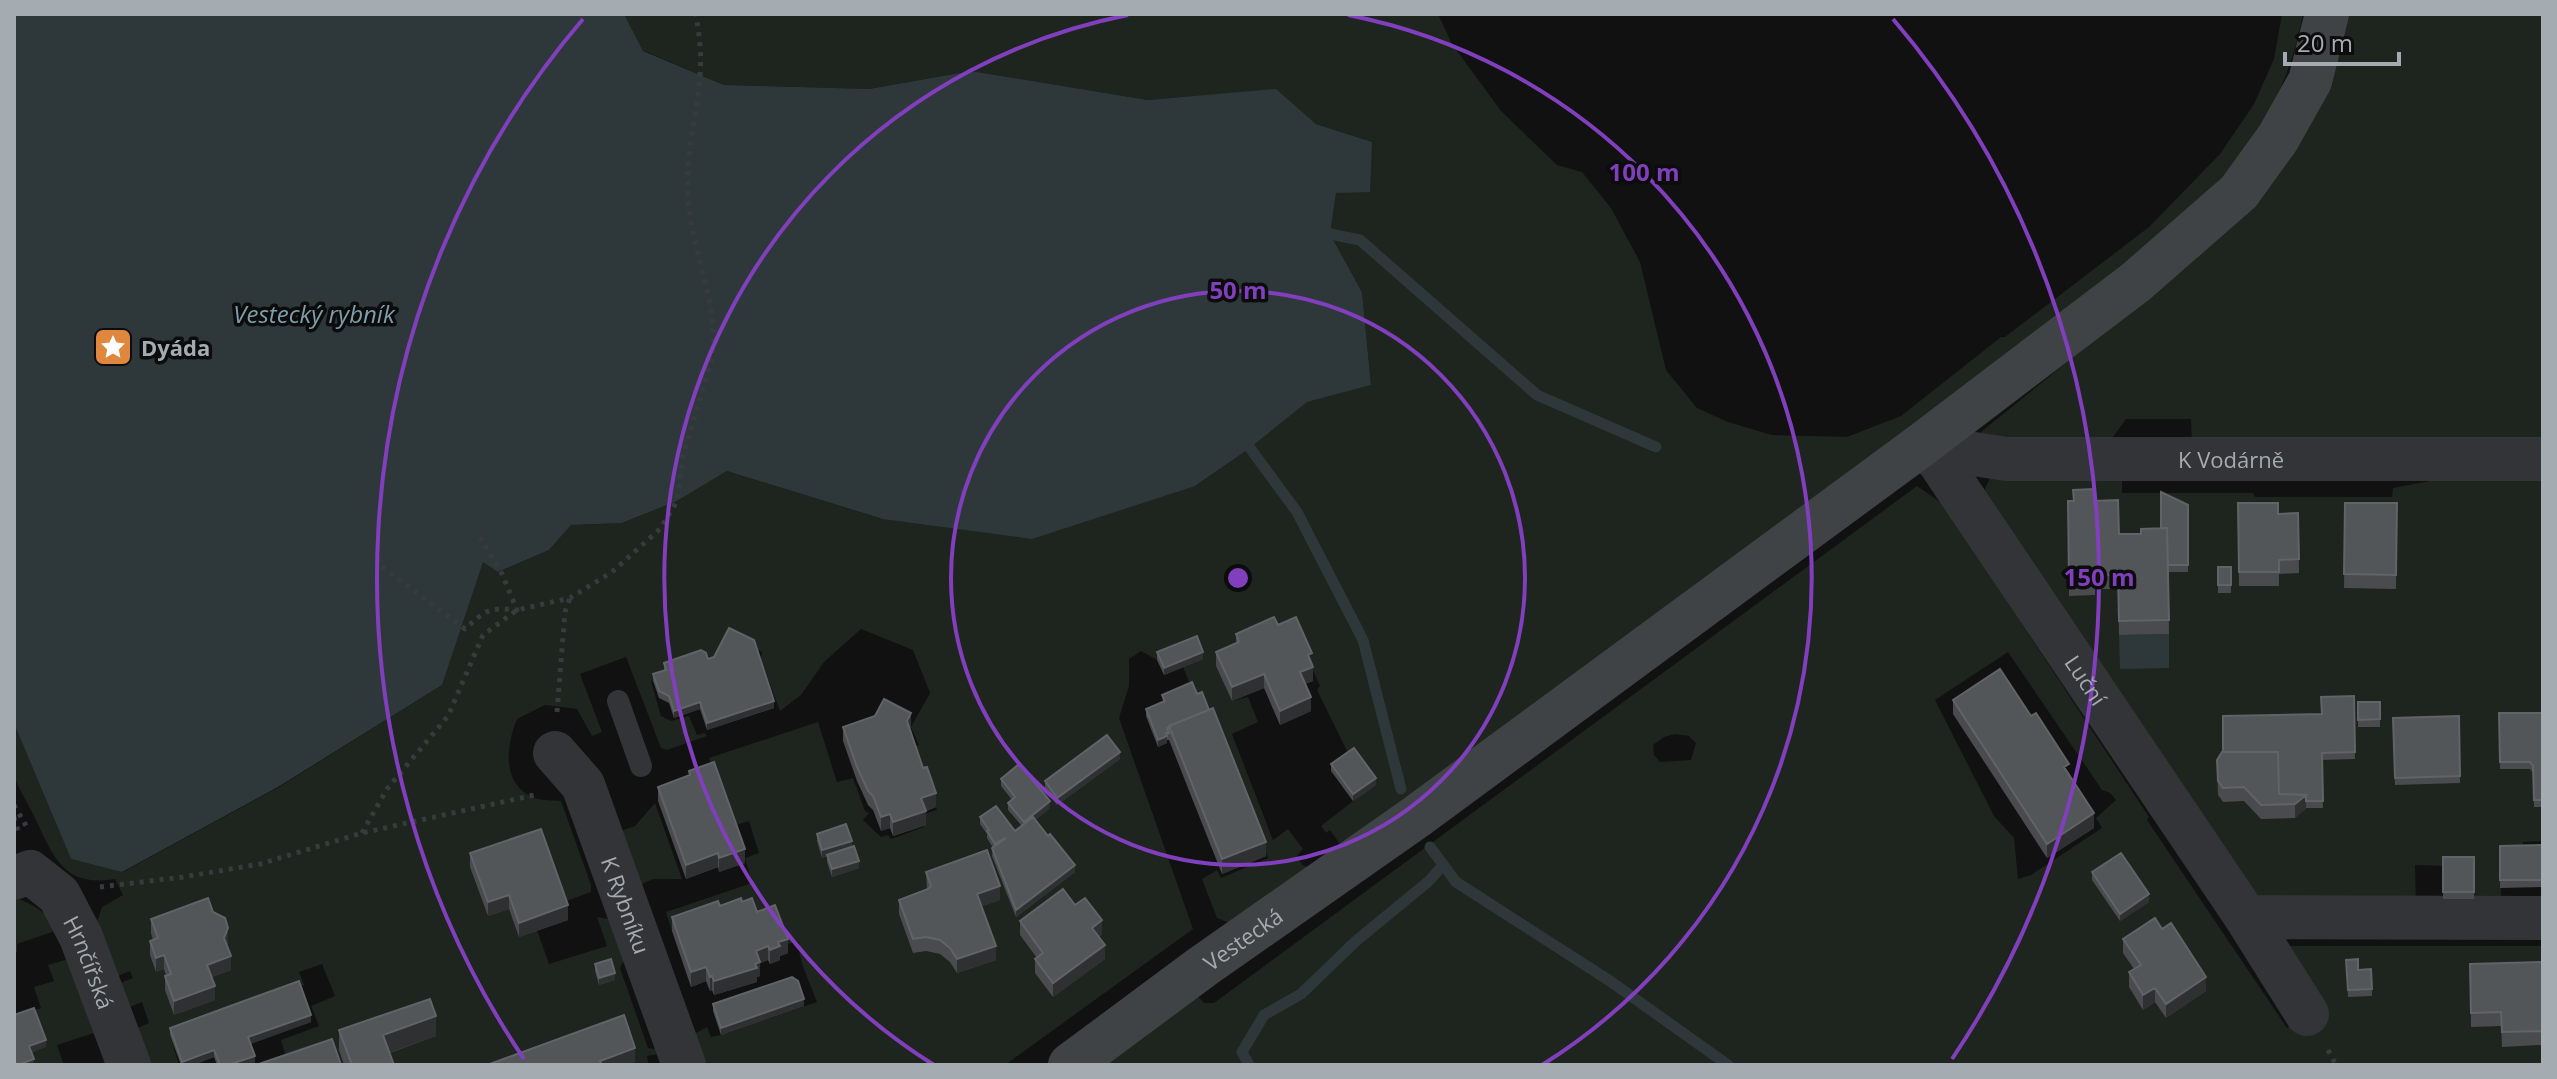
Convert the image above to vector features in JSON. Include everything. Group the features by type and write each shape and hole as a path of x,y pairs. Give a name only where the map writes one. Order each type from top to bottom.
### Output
{"street":[{"name":"Vestecká","path":"1070,1065 1202,967 1416,817 1920,446 2136,282 2239,192 2278,138 2310,81 2327,14"},
{"name":"K Vodárně","path":"1920,446 2007,459 2543,459"},
{"name":"Luční","path":"1920,446 1938,460 2246,917 2307,1014"},
{"name":"K Rybníku","path":"555,753 583,785 684,1065"},
{"name":"Hrnčířská","path":"22,875 59,895 81,937 129,1065"},
{"path":"2246,917 2543,918"}],"lane":[{"path":"618,701 641,766"}],"path":[{"path":"382,567 465,629 493,608 517,610 570,598 612,572 660,529 677,501 683,456 714,342 712,302 693,234 687,194 688,153 700,75 701,47 696,14"},
{"path":"480,537 502,574 517,610"},
{"path":"555,753 565,612 570,598"},
{"path":"362,833 387,789 448,716 483,635 517,610"},
{"path":"130,884 260,864 362,833 583,785"}],"shaded area":[{"path":"624,14 1438,14 1452,44 1501,111 1557,165 1582,172 1611,208 1640,262 1666,370 1697,408 1728,422 1772,435 1847,437 1901,416 2149,227 2220,154 2254,104 2274,59 2282,14 2303,14 2290,63 2259,132 2230,173 2177,225 2140,257 1342,847 1330,830 1326,833 1321,826 1375,784 1351,759 1317,690 1320,686 1296,632 1217,666 1232,701 1248,697 1258,722 1232,734 1273,840 1288,829 1303,849 1297,855 1302,865 1312,869 1232,924 1217,918 1202,879 1217,870 1221,878 1268,858 1213,722 1197,701 1183,667 1196,643 1157,660 1141,651 1129,659 1129,686 1119,718 1193,929 1005,1065 697,1065 687,1038 707,1027 711,1037 721,1035 817,1002 802,964 799,942 786,944 778,920 747,907 672,931 666,912 752,883 745,858 759,853 749,821 733,826 709,758 818,722 837,782 853,778 865,811 869,813 863,820 881,837 888,835 891,839 924,827 921,815 937,810 911,727 930,693 913,650 861,629 824,662 801,695 780,711 761,660 762,652 730,635 716,660 702,653 666,677 651,681 661,716 671,721 689,716 697,735 705,733 707,736 667,750 661,748 626,657 580,674 602,732 592,736 577,709 545,705 517,719 510,741 511,774 524,792 535,798 561,801 591,892 561,903 541,846 487,916 509,909 519,936 537,930 549,964 607,946 597,917 619,921 627,955 620,968 648,1048 664,1050 665,1053 647,1056 649,1065 263,1065 261,1062 285,1054 281,1040 319,1026 311,1006 335,996 322,964 299,972 304,985 170,1035 179,1065 147,1065 133,1030 149,1023 142,1002 125,1009 115,985 133,978 130,971 113,978 95,928 102,907 123,895 115,879 83,878 71,873 54,855 14,775 14,720 71,859 123,872 279,787 442,685 483,561 499,572 549,550 571,525 622,523 677,501 727,471 883,519 1195,486 1250,448 1306,402 1371,385 1362,292 1330,234 1336,193 1372,142 1316,124 1276,90 1148,100 971,71 869,89 724,85 642,50"},
{"path":"2345,14 2543,14 2543,455 2192,444 2191,419 2126,419 2105,448 1976,436 2205,250"},
{"path":"2122,471 2122,493 2253,493 2255,497 2392,497 2393,488 2452,477 2543,479 2543,841 2523,842 2523,854 2501,853 2501,905 2476,906 2445,866 2415,865 2416,906 2260,907 1984,491 1990,478"},
{"path":"1917,486 1943,504 2149,817 2147,820 2287,1028 2321,1008 2288,946 2543,946 2543,1065 1101,1065 1197,995 1204,1003 1214,1003","holes":["2008,652 2102,790 2116,800 2096,818 2102,828 2031,875 2018,879 2014,838 1994,816 1935,700","1675,734 1689,736 1696,743 1691,760 1660,762 1654,755 1653,745"]},
{"path":"655,803 682,879 654,879 641,884 621,831 635,826"},
{"path":"14,898 39,910 58,930 17,944 17,952 14,953"},
{"path":"78,960 100,1031 57,1045 64,1065 14,1065 14,1018 41,1008 34,987 54,981 48,965"}],"water":[{"name":"Vestecký rybník","path":"14,14 624,14 643,51 724,85 869,89 971,71 1148,100 1276,89 1316,124 1372,142 1370,192 1336,193 1330,234 1362,292 1371,385 1307,402 1250,448 1195,486 1032,539 883,519 727,471 677,501 622,523 571,525 549,550 498,572 483,562 442,685 278,787 122,872 71,859 14,723"},
{"path":"2169,634 2169,668 2120,669 2119,635"}],"building":[{"path":"2094,489 2094,501 2118,500 2119,534 2141,534 2141,529 2167,528 2169,620 2119,621 2118,575 2095,575 2095,581 2069,582 2068,501 2074,501 2073,490"},
{"path":"2161,492 2188,505 2188,565 2168,565 2167,528 2161,528"},
{"path":"2238,503 2278,503 2278,514 2298,513 2299,559 2279,560 2279,572 2239,572"},
{"path":"2345,503 2397,503 2396,575 2344,574"},
{"path":"2218,567 2231,567 2231,585 2218,585"},
{"path":"1274,617 1278,625 1296,617 1312,653 1308,655 1313,667 1300,672 1311,697 1280,711 1264,674 1232,687 1216,652 1239,642 1236,634"},
{"path":"729,628 754,640 774,701 707,723 700,702 674,711 669,696 659,691 653,674 666,670 664,663 701,650 708,659 714,657"},
{"path":"1197,636 1203,652 1164,668 1157,652"},
{"path":"2000,669 2031,716 2036,713 2069,764 2064,767 2094,813 2047,844 1953,700"},
{"path":"1192,682 1197,694 1202,692 1209,710 1169,726 1167,736 1158,740 1146,709 1165,701 1162,695"},
{"path":"2354,696 2355,752 2322,753 2323,801 2306,801 2306,795 2279,794 2278,752 2223,752 2223,716 2322,714 2321,697"},
{"path":"884,699 911,713 907,721 923,768 927,767 936,793 921,798 926,811 893,822 890,814 881,817 857,767 843,727 875,716"},
{"path":"2358,702 2380,702 2380,719 2358,720"},
{"path":"1213,708 1266,842 1222,859 1169,726"},
{"path":"2499,713 2543,713 2543,800 2534,800 2533,766 2530,762 2500,762"},
{"path":"2459,716 2460,776 2395,778 2393,718"},
{"path":"1107,735 1120,752 1057,798 1045,781"},
{"path":"1354,748 1376,778 1353,794 1331,764"},
{"path":"2222,752 2278,752 2279,794 2306,795 2295,804 2261,805 2244,787 2223,788 2218,781 2217,760"},
{"path":"714,762 745,849 719,858 718,853 686,865 658,787"},
{"path":"1019,764 1050,801 1024,822 1008,803 1015,797 1001,779"},
{"path":"996,806 1015,831 1033,817 1075,865 1016,910 992,848 1006,838 995,844 980,817"},
{"path":"846,824 852,841 822,850 817,834"},
{"path":"541,829 568,905 519,923 509,895 488,902 470,853"},
{"path":"2543,845 2543,880 2500,880 2500,846"},
{"path":"854,846 859,861 832,869 827,855"},
{"path":"987,850 1000,886 977,894 996,946 957,959 940,940 926,937 913,939 899,900 931,886 926,872"},
{"path":"2121,853 2149,894 2120,914 2092,872"},
{"path":"2443,857 2474,857 2474,892 2443,892"},
{"path":"1063,889 1075,905 1085,898 1102,920 1092,928 1105,945 1053,983 1035,959 1043,953 1020,921"},
{"path":"208,898 213,912 225,918 228,928 224,938 231,956 207,965 215,986 174,1001 165,976 171,974 164,955 156,958 150,941 158,938 151,919"},
{"path":"741,898 742,902 752,898 757,912 775,905 788,939 778,942 780,946 770,950 768,946 756,951 760,962 755,964 757,968 714,981 706,967 691,972 672,917 718,901 720,906"},
{"path":"2155,918 2162,929 2171,923 2206,977 2166,1004 2155,988 2143,995 2129,972 2141,965 2123,939"},
{"path":"611,959 615,973 599,978 595,964"},
{"path":"2358,959 2358,970 2371,969 2372,989 2348,990 2346,960"},
{"path":"2543,962 2543,1033 2502,1032 2501,1012 2471,1013 2470,964"},
{"path":"792,977 798,981 804,999 721,1028 713,1004"},
{"path":"299,981 311,1015 248,1037 255,1056 220,1065 214,1050 182,1062 170,1028"},
{"path":"430,999 436,1016 383,1035 394,1065 352,1065 339,1030"},
{"path":"34,1008 46,1040 29,1046 34,1059 14,1065 14,1015"},
{"path":"624,1015 635,1048 600,1061 602,1065 487,1065"},
{"path":"332,1039 341,1065 256,1065"}],"waterway":[{"path":"1330,234 1360,240 1537,395 1656,447"},
{"path":"1250,448 1297,512 1363,640 1401,789"},
{"path":"1430,847 1456,882 1610,981 1728,1065"},
{"path":"1249,1065 1242,1052 1264,1015 1301,994 1356,941 1429,881 1443,865"}],"place":[{"name":"Dyáda","path":"113,347"}]}
